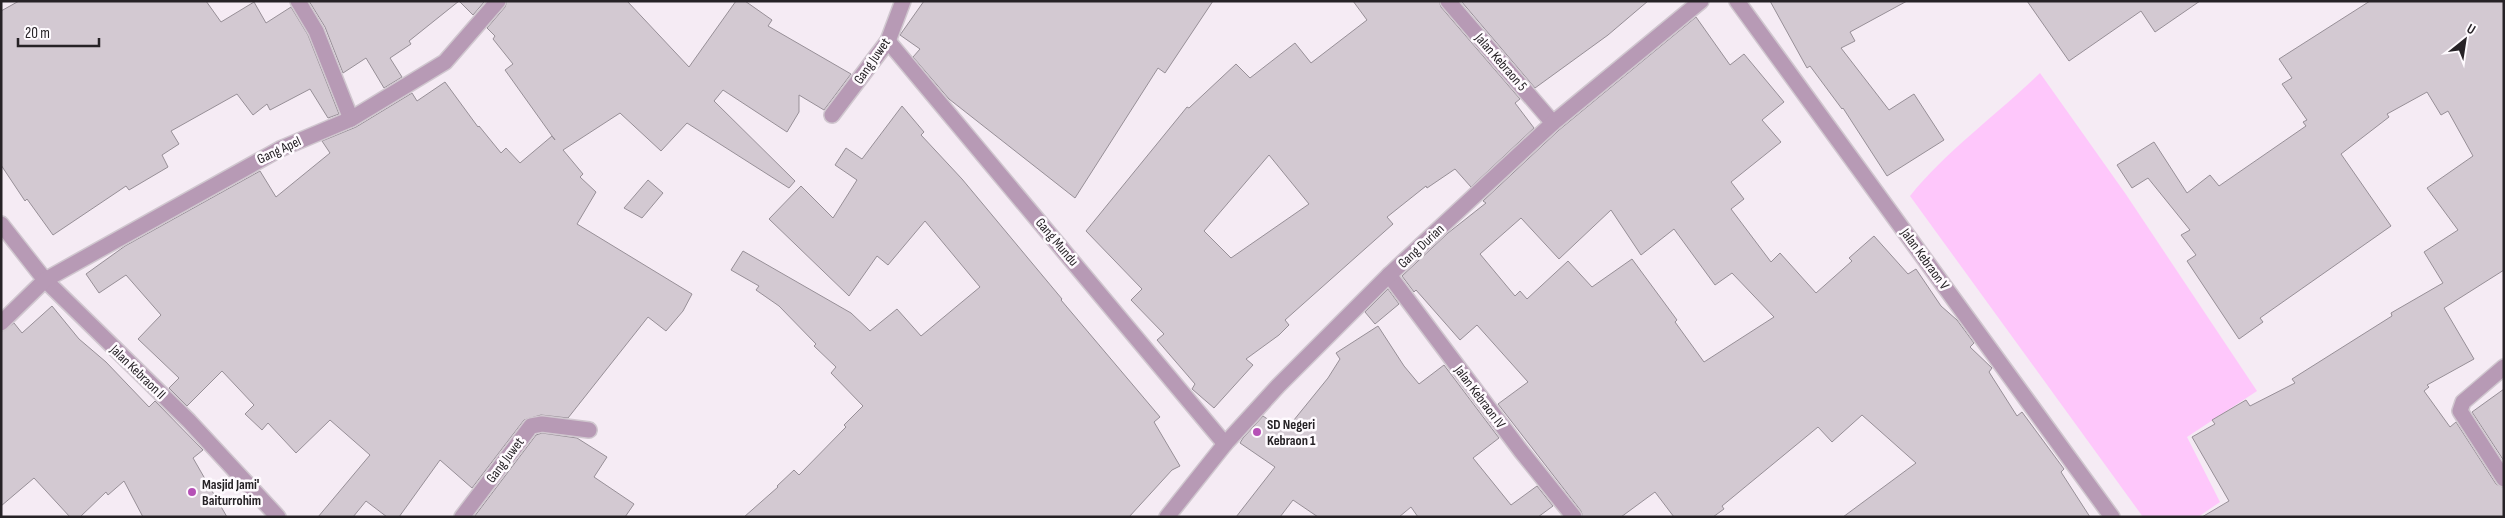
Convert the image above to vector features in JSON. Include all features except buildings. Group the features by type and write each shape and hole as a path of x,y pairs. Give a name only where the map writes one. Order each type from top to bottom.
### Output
{"street":[{"path":"298,1 316,31 352,119"},
{"name":"Gang Apel","path":"1,323 44,280 280,149 352,119 445,62 498,1"},
{"name":"Gang Juwet","path":"832,115 888,41 903,1"},
{"name":"Jalan Kebraon 5","path":"1448,1 1553,123"},
{"name":"Gang Durian","path":"1167,517 1225,444 1278,386 1389,275 1553,123 1701,1"},
{"name":"Jalan Kebraon V","path":"1737,1 2112,517"},
{"name":"Gang Mundu","path":"888,41 1225,444"},
{"name":"Jalan Kebraon II","path":"1,224 44,280 189,422 278,517"},
{"name":"Jalan Kebraon IV","path":"1389,275 1574,517"},
{"path":"2504,367 2463,402 2460,411 2504,479"},
{"name":"Gang Juwet","path":"462,517 531,426 542,424 589,430"}],"shaded area":[{"path":"2040,73 2125,193 2257,391 2187,437 2220,502 2198,517 2143,517 1910,196 1940,163"}],"place":[{"name":"SD Negeri Kebraon 1","path":"1257,432"},
{"name":"Masjid Jami' Baiturrohim","path":"192,492"}]}
